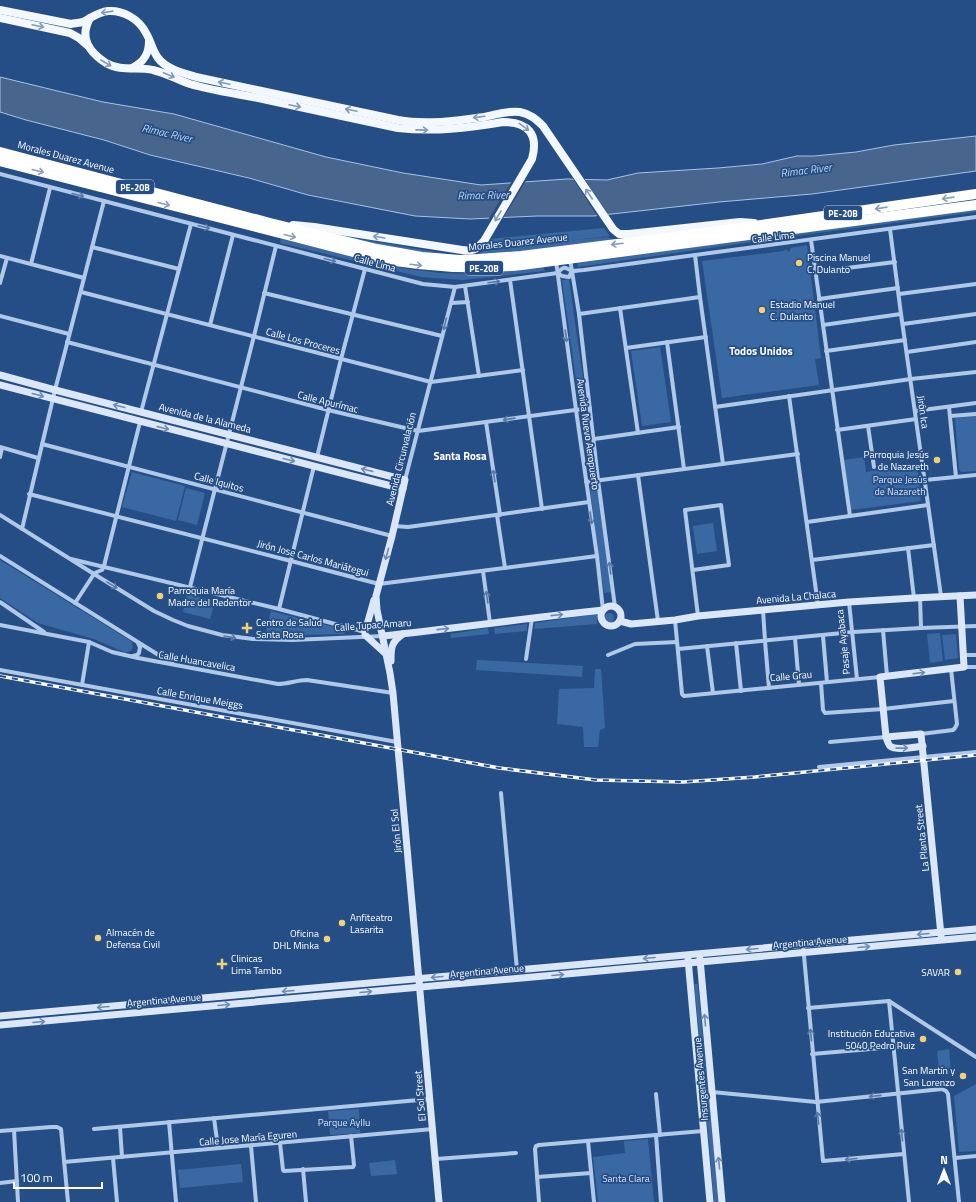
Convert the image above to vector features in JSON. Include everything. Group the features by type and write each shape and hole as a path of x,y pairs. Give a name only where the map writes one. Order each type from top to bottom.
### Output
{"highway":[{"name":"Morales Duarez Avenue","path":"0,152 270,223 377,249 422,257 460,260 521,256 766,224 976,194"},
{"name":"Morales Duarez Avenue","path":"0,162 320,244 406,264 439,267 472,268 505,266 570,259 976,205"}],"main road":[{"path":"0,10 71,24 82,22 102,12 108,11 125,13 133,18 143,28 155,53 163,63 172,68 196,77 408,122 429,122 518,112 526,113 543,126 611,226 616,232 624,235 740,222 766,224"},
{"path":"0,18 70,33 88,45 95,55 107,64 118,68 153,70 190,84 398,128 440,130 512,122 525,127 531,132 535,145 532,159 491,229 479,246 475,249 468,251 314,227 270,223"},
{"path":"88,45 85,32 86,25 90,18"},
{"path":"131,68 139,64 146,56 148,52 149,39"}],"street":[{"name":"Calle Lima","path":"0,174 423,284 455,286 465,286 558,273 565,267 572,271 976,217"},
{"path":"31,264 50,188"},
{"path":"22,529 29,494 55,390 104,201"},
{"path":"141,412 191,224"},
{"name":"Jirón Ica","path":"890,229 941,596"},
{"path":"210,325 234,235"},
{"path":"811,240 850,516"},
{"path":"190,587 276,246"},
{"path":"92,247 179,269"},
{"path":"695,255 723,464"},
{"path":"0,256 84,278"},
{"path":"0,283 7,258"},
{"name":"Avenida Nuevo Aeropuerto","path":"570,259 615,607"},
{"name":"Avenida Nuevo Aeropuerto","path":"556,260 597,556 603,610"},
{"path":"815,272 895,262"},
{"path":"317,457 365,269"},
{"name":"Calle Lima","path":"558,273 562,276 569,277 572,271"},
{"path":"510,280 542,509"},
{"path":"899,294 976,284"},
{"name":"Avenida Circunvalación","path":"383,636 377,610 376,596 455,286"},
{"path":"465,286 479,376"},
{"path":"819,299 898,288"},
{"name":"Calle Los Proceres","path":"81,292 431,382 523,370"},
{"path":"264,293 442,336"},
{"path":"578,314 700,297"},
{"path":"451,303 468,302"},
{"path":"620,308 638,433"},
{"path":"823,325 901,314"},
{"path":"903,324 976,314"},
{"path":"0,316 70,334"},
{"path":"626,348 706,337"},
{"path":"826,351 905,340"},
{"name":"Calle Apurímac","path":"68,342 328,410 418,431 590,408"},
{"path":"667,342 684,469"},
{"path":"907,352 976,342"},
{"path":"715,407 832,390 976,372"},
{"name":"Avenida de la Alameda","path":"0,375 405,480"},
{"name":"Avenida de la Alameda","path":"0,385 403,489"},
{"path":"790,396 818,605"},
{"path":"915,411 976,403"},
{"path":"949,407 956,477"},
{"path":"950,416 976,414"},
{"path":"837,430 916,419"},
{"path":"75,603 94,574 102,570 104,566 130,467 140,422"},
{"path":"486,422 505,568"},
{"path":"868,426 874,467"},
{"path":"594,439 679,427"},
{"name":"Calle Iquitos","path":"42,444 392,536"},
{"path":"0,457 1,448 38,458"},
{"path":"586,482 798,454"},
{"path":"279,609 314,466"},
{"path":"638,475 658,621"},
{"path":"925,480 976,475"},
{"name":"Jirón Jose Carlos Mariátegui","path":"29,494 291,560 379,584 597,556"},
{"path":"394,526 408,527 589,502"},
{"path":"693,570 729,565 721,505 685,510 698,616"},
{"path":"807,522 928,505"},
{"name":"Calle Tupac Amaru","path":"0,515 154,611 188,626 222,635 242,638 278,640 366,635 383,636 603,610"},
{"path":"812,560 934,545"},
{"path":"908,548 921,628"},
{"path":"0,556 175,666"},
{"name":"Calle Tupac Amaru","path":"67,558 279,609 366,635"},
{"path":"483,571 490,623"},
{"name":"Avenida La Chalaca","path":"620,621 632,624 675,620 698,616 849,602 917,597 976,595"},
{"path":"376,596 366,635 387,655"},
{"path":"960,596 964,667"},
{"path":"0,602 46,634"},
{"name":"Pasaje Ayabaca","path":"849,602 857,679"},
{"path":"608,606 615,607 621,614 620,621 612,626 606,625 601,618 603,610 608,606"},
{"path":"763,610 764,641 769,688"},
{"path":"526,659 532,618"},
{"name":"Calle Grau","path":"675,620 682,694 686,696 883,677 976,666"},
{"name":"Calle Huancavelica","path":"0,624 89,642 112,652 175,666 278,684 307,680 393,694"},
{"path":"678,649 852,632 976,626"},
{"path":"883,630 883,677 886,737 889,745 892,747 899,748 923,746"},
{"name":"Jirón El Sol","path":"390,673 392,645 404,634"},
{"name":"Jirón El Sol","path":"383,636 393,694 420,987"},
{"path":"823,636 827,682"},
{"path":"795,638 799,685"},
{"path":"131,656 139,653 140,647 136,641"},
{"path":"82,685 89,642"},
{"path":"608,655 635,644 677,642"},
{"path":"736,643 741,690"},
{"path":"707,646 713,693"},
{"path":"964,655 976,655"},
{"path":"830,742 953,730 956,728 957,724 951,669"},
{"name":"Calle Enrique Meiggs","path":"0,670 397,742"},
{"path":"821,683 823,710 826,713 884,709 954,701"},
{"name":"La Planta Street","path":"922,734 942,940"},
{"path":"819,767 976,752"},
{"path":"501,793 517,970"},
{"name":"Argentina Avenue","path":"0,1016 976,929"},
{"name":"Argentina Avenue","path":"0,1025 976,937"},
{"path":"803,945 816,1102 823,1162 904,1154"},
{"name":"Insurgentes Avenue","path":"699,954 722,1202"},
{"name":"Insurgentes Avenue","path":"688,955 710,1202"},
{"name":"El Sol Street","path":"420,987 439,1202"},
{"path":"808,1008 889,1002 976,1057"},
{"path":"889,1002 909,1202"},
{"path":"812,1054 894,1047"},
{"path":"712,1092 816,1102 942,1089 948,1094 959,1202"},
{"path":"656,1094 662,1202"},
{"path":"94,1129 430,1099"},
{"path":"214,1118 218,1148"},
{"path":"169,1122 176,1202"},
{"path":"0,1131 51,1127 61,1129 68,1202"},
{"path":"120,1127 122,1157"},
{"name":"Calle Jose María Eguren","path":"64,1162 433,1129"},
{"path":"14,1130 18,1202"},
{"path":"539,1202 536,1146 703,1131"},
{"path":"280,1143 284,1171 354,1166 351,1136"},
{"path":"588,1141 594,1202"},
{"path":"251,1146 256,1202"},
{"path":"436,1159 516,1153"},
{"path":"954,1158 976,1156"},
{"path":"113,1158 117,1202"},
{"path":"303,1169 306,1202"},
{"path":"537,1178 591,1173"},
{"path":"0,1183 17,1182"}],"green space":[{"path":"976,208 976,212 578,267 577,263"},
{"path":"604,228 610,236 574,240 608,237 614,241 474,257 483,251 571,241 483,249 489,239"},
{"path":"319,232 447,254 463,257 419,254"},
{"path":"281,239 407,269 441,273 475,274 543,267 545,271 464,280 421,277 280,243"},
{"name":"Estadio Manuel C. Dulanto","path":"807,245 821,358 815,359 819,385 722,398 702,261 784,251 786,249 789,252 791,248"},
{"path":"569,279 586,401 579,402 562,280"},
{"path":"660,347 671,422 642,426 631,351"},
{"path":"587,415 594,467 588,468 581,416"},
{"path":"976,416 976,471 961,472 959,469 955,418"},
{"name":"Parque Jesús de Nazareth","path":"864,457 866,472 917,464 921,501 851,510 844,460"},
{"path":"132,472 185,486 176,521 122,507"},
{"path":"186,488 205,493 197,525 178,520"},
{"path":"598,489 612,592 604,593 590,490"},
{"path":"713,523 717,551 697,554 693,526"},
{"path":"0,560 131,641 133,646 132,650 129,652 124,652 94,639 38,623 0,598"},
{"path":"187,594 215,601 210,619 183,612"},
{"path":"271,611 346,630 344,634 265,636"},
{"path":"607,613 611,613 613,614 613,622 607,623 604,620 604,616"},
{"path":"597,614 597,624 534,629 535,623"},
{"path":"527,624 527,631 495,634 494,628"},
{"path":"488,628 489,634 451,638 450,634"},
{"path":"940,633 943,661 930,663 927,634"},
{"path":"956,634 958,658 945,660 942,635"},
{"path":"477,660 583,666 582,677 476,670"},
{"path":"595,669 601,669 605,728 600,730 598,747 584,747 583,727 557,724 559,689 594,688"},
{"path":"694,984 698,984 708,1095 705,1095"},
{"path":"949,1049 951,1070 939,1071 937,1051"},
{"path":"976,1084 976,1151 959,1152 954,1096"},
{"path":"705,1097 709,1097 719,1202 714,1202"},
{"name":"Parque Ayllu","path":"359,1109 360,1133 330,1135 328,1111"},
{"name":"Santa Clara","path":"648,1139 654,1202 598,1202 593,1157 625,1153 624,1141"},
{"path":"395,1160 397,1174 371,1176 369,1163"},
{"path":"241,1164 243,1182 180,1188 178,1170"}],"water":[{"name":"Rimac River","path":"0,77 103,102 174,114 326,157 403,173 481,185 567,179 607,180 638,173 762,164 797,156 856,152 894,145 976,136 976,171 812,194 719,202 594,216 537,216 470,219 415,216 308,195 249,178 150,155 104,140 0,112"}],"pier":[{"path":"572,177 584,178 609,216 598,217"},
{"path":"512,181 526,181 502,220 488,220"}],"railway":[{"path":"0,676 499,768 596,780 683,782 755,777 976,755"}],"place":[{"name":"Piscina Manuel C. Dulanto","path":"799,263"},
{"name":"Estadio Manuel C. Dulanto","path":"762,310"},
{"name":"Parroquia Jesús de Nazareth","path":"937,460"},
{"name":"Parroquia María Madre del Redentor","path":"160,596"},
{"name":"Centro de Salud Santa Rosa","path":"247,628"},
{"name":"Anfiteatro Lasarita","path":"342,923"},
{"name":"Almacén de Defensa Civil","path":"98,938"},
{"name":"Oficina DHL Minka","path":"327,939"},
{"name":"Clinicas Lima Tambo","path":"222,964"},
{"name":"SAVAR","path":"958,972"},
{"name":"Institución Educativa 5040 Pedro Ruiz","path":"923,1039"},
{"name":"San Martín y San Lorenzo","path":"963,1076"}],"district":[{"name":"Todos Unidos","path":"761,351"},
{"name":"Santa Rosa","path":"460,456"}]}
